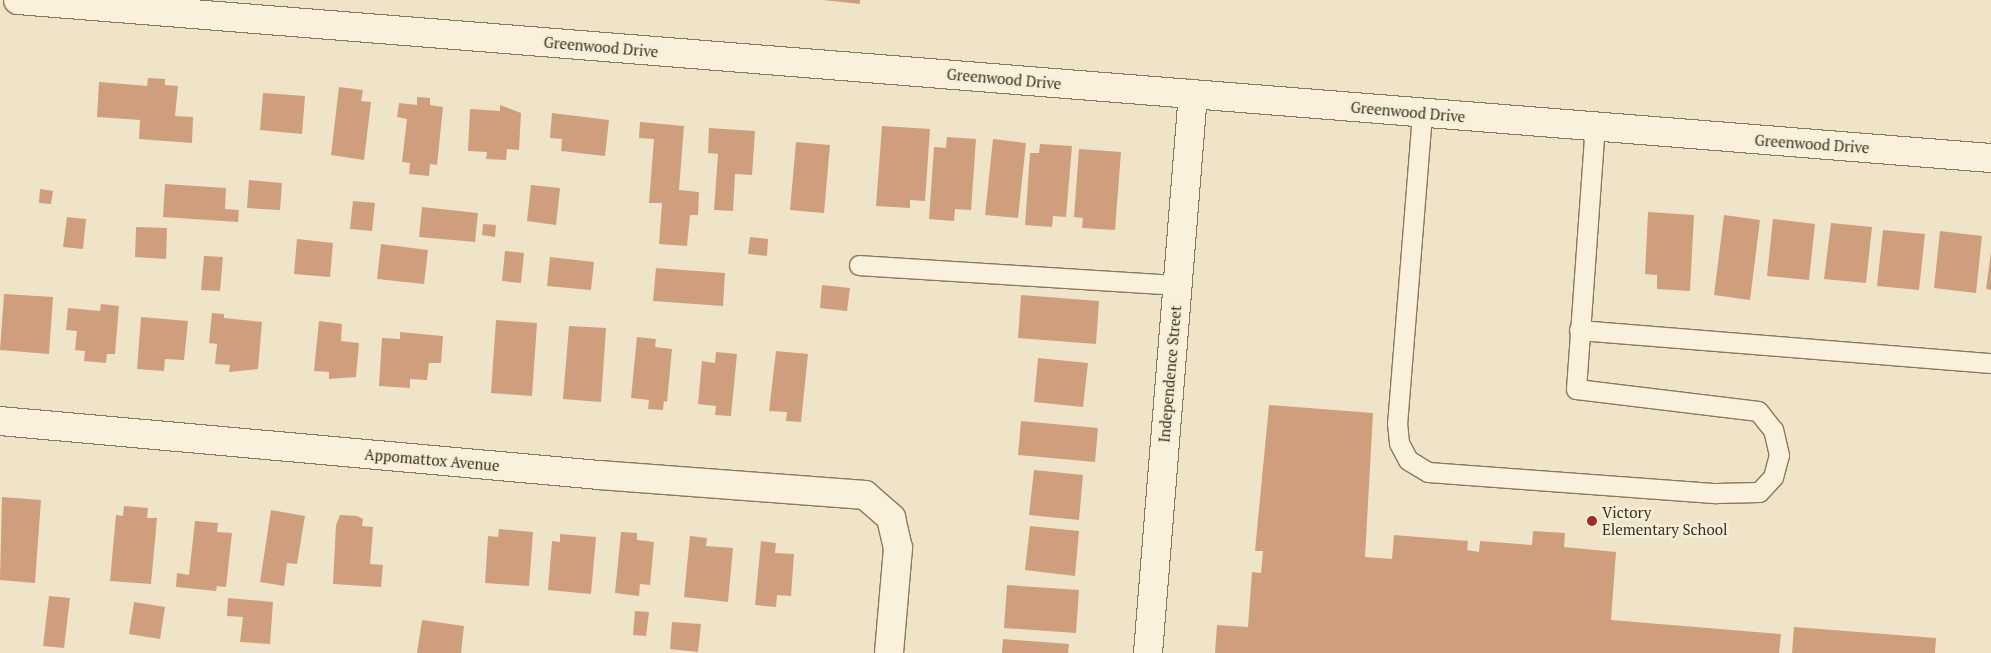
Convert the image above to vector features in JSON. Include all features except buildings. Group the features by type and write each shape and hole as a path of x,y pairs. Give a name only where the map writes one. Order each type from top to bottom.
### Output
{"street":[{"name":"Greenwood Drive","path":"18,0 1422,114 1991,158"},
{"name":"Independence Street","path":"1148,653 1193,94"},
{"name":"Appomattox Avenue","path":"0,421 599,475 864,495 891,518 898,548 889,653"}],"lane":[{"path":"1422,114 1397,423 1399,443 1408,460 1428,472 1716,493 1760,492 1773,477 1779,455 1773,430 1758,411 1576,389 1596,127"},
{"path":"859,265 1177,285"},
{"path":"1579,330 1991,363"}],"place":[{"name":"Victory Elementary School","path":"1592,521"}]}
